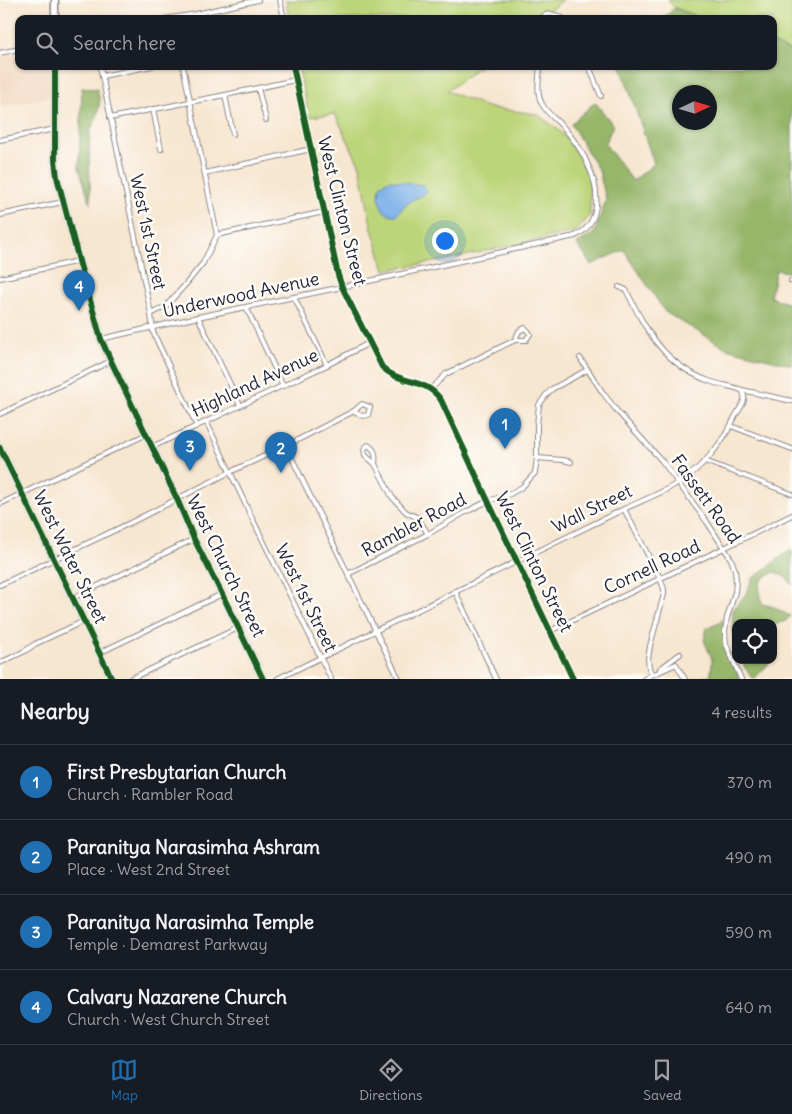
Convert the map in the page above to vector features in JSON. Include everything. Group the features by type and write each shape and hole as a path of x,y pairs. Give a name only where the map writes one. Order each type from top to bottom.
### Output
{"main road":[{"path":"55,0 55,15"},
{"name":"West Church Street","path":"55,70 55,160 57,177 102,339 194,539 263,679"},
{"name":"West Water Street","path":"0,448 112,679"}],"street":[{"path":"190,15 258,0"},
{"path":"280,0 283,15"},
{"path":"0,53 15,50"},
{"name":"West 1st Street","path":"101,70 151,314 152,328 197,426"},
{"path":"102,76 132,70"},
{"path":"151,314 166,306 186,284 203,263 217,235 184,70"},
{"name":"West Clinton Street","path":"294,70 342,287 381,365 388,374 416,382 431,389 441,400 574,679"},
{"name":"Underwood Avenue","path":"102,339 582,233 588,228 596,208 596,194 592,176 584,156 567,131 542,104 539,91 540,70"},
{"path":"591,70 601,96"},
{"path":"110,118 295,80"},
{"path":"258,88 266,120"},
{"path":"224,95 233,134"},
{"path":"153,109 161,148"},
{"path":"0,140 55,129"},
{"path":"205,173 311,150"},
{"path":"0,214 63,202"},
{"path":"217,235 324,212"},
{"path":"0,278 79,261"},
{"path":"619,287 626,290 649,335 676,363 709,381 792,401"},
{"path":"294,297 327,365"},
{"path":"246,307 284,386"},
{"path":"198,317 240,405"},
{"path":"431,389 446,374 514,340"},
{"name":"Highland Avenue","path":"152,447 284,386 369,342"},
{"name":"Fassett Road","path":"580,358 617,411 662,461 677,484 707,522 731,559 736,581 735,592 727,618 726,644 741,679"},
{"path":"0,414 111,361"},
{"name":"Rambler Road","path":"348,574 428,534 488,501 510,494 522,487 535,473 539,405 552,389 587,370"},
{"name":"Wall Street","path":"277,679 677,484 697,470 731,426 744,400 742,390"},
{"path":"0,585 354,411"},
{"name":"West 1st Street","path":"206,421 330,679"},
{"path":"731,426 792,449"},
{"path":"0,504 146,435"},
{"path":"375,464 375,452 368,445 364,449 365,455 375,464 392,497 406,512 418,518 428,534"},
{"path":"286,446 399,679"},
{"path":"537,458 571,462"},
{"path":"705,461 792,494"},
{"path":"624,509 664,588 648,659 652,675"},
{"name":"Cornell Road","path":"550,631 792,515"},
{"path":"73,598 194,539"},
{"path":"455,591 496,679"},
{"path":"99,653 222,594"},
{"path":"0,662 84,621"},
{"path":"130,679 238,628"},
{"path":"652,675 680,654"},
{"path":"644,679 676,664 686,679"}],"shaded area":[{"path":"15,55 15,70 49,70 49,97 0,107 0,58"}],"green space":[{"path":"286,0 563,0 542,15 288,15"},
{"path":"668,0 792,0 792,52 777,45 777,15 693,15 675,8"},
{"path":"675,8 693,15 667,15"},
{"path":"777,45 792,52 792,273 776,270 770,297 792,305 792,365 726,348 665,312 624,250 591,265 577,244 595,232 606,199 599,171 571,124 595,102 613,125 605,144 633,181 654,164 622,70 777,70"},
{"path":"299,70 475,70 447,91 490,108 537,114 560,131 569,141 590,177 590,215 577,231 441,261 385,270 372,229 360,166 335,114 309,117"},
{"path":"82,88 97,89 100,101 97,117 90,131 91,205 79,168"},
{"path":"789,551 792,551 792,585 787,578 775,572 765,577 759,584 762,604 774,607 790,616 786,621 777,624 777,619 733,619 733,610 747,592 752,579"},
{"path":"722,619 725,645 740,679 694,679 711,675 712,659 704,640 707,628 717,624"},
{"path":"744,664 768,664 753,679"}],"water":[{"path":"390,180 423,185 427,191 407,203 397,215 389,214 381,206 379,194 382,184"}],"cycle path":[{"path":"55,70 55,160 57,177 101,339 194,539 263,679"},
{"path":"294,70 342,287 382,367 397,377 428,388 441,400 573,679"},
{"path":"0,448 112,679"}],"place":[{"name":"Calvary Nazarene Church","path":"79,311"},
{"name":"First Presbytarian Church","path":"505,449"},
{"name":"Paranitya Narasimha Temple","path":"190,471"},
{"name":"Paranitya Narasimha Ashram","path":"281,473"}]}
